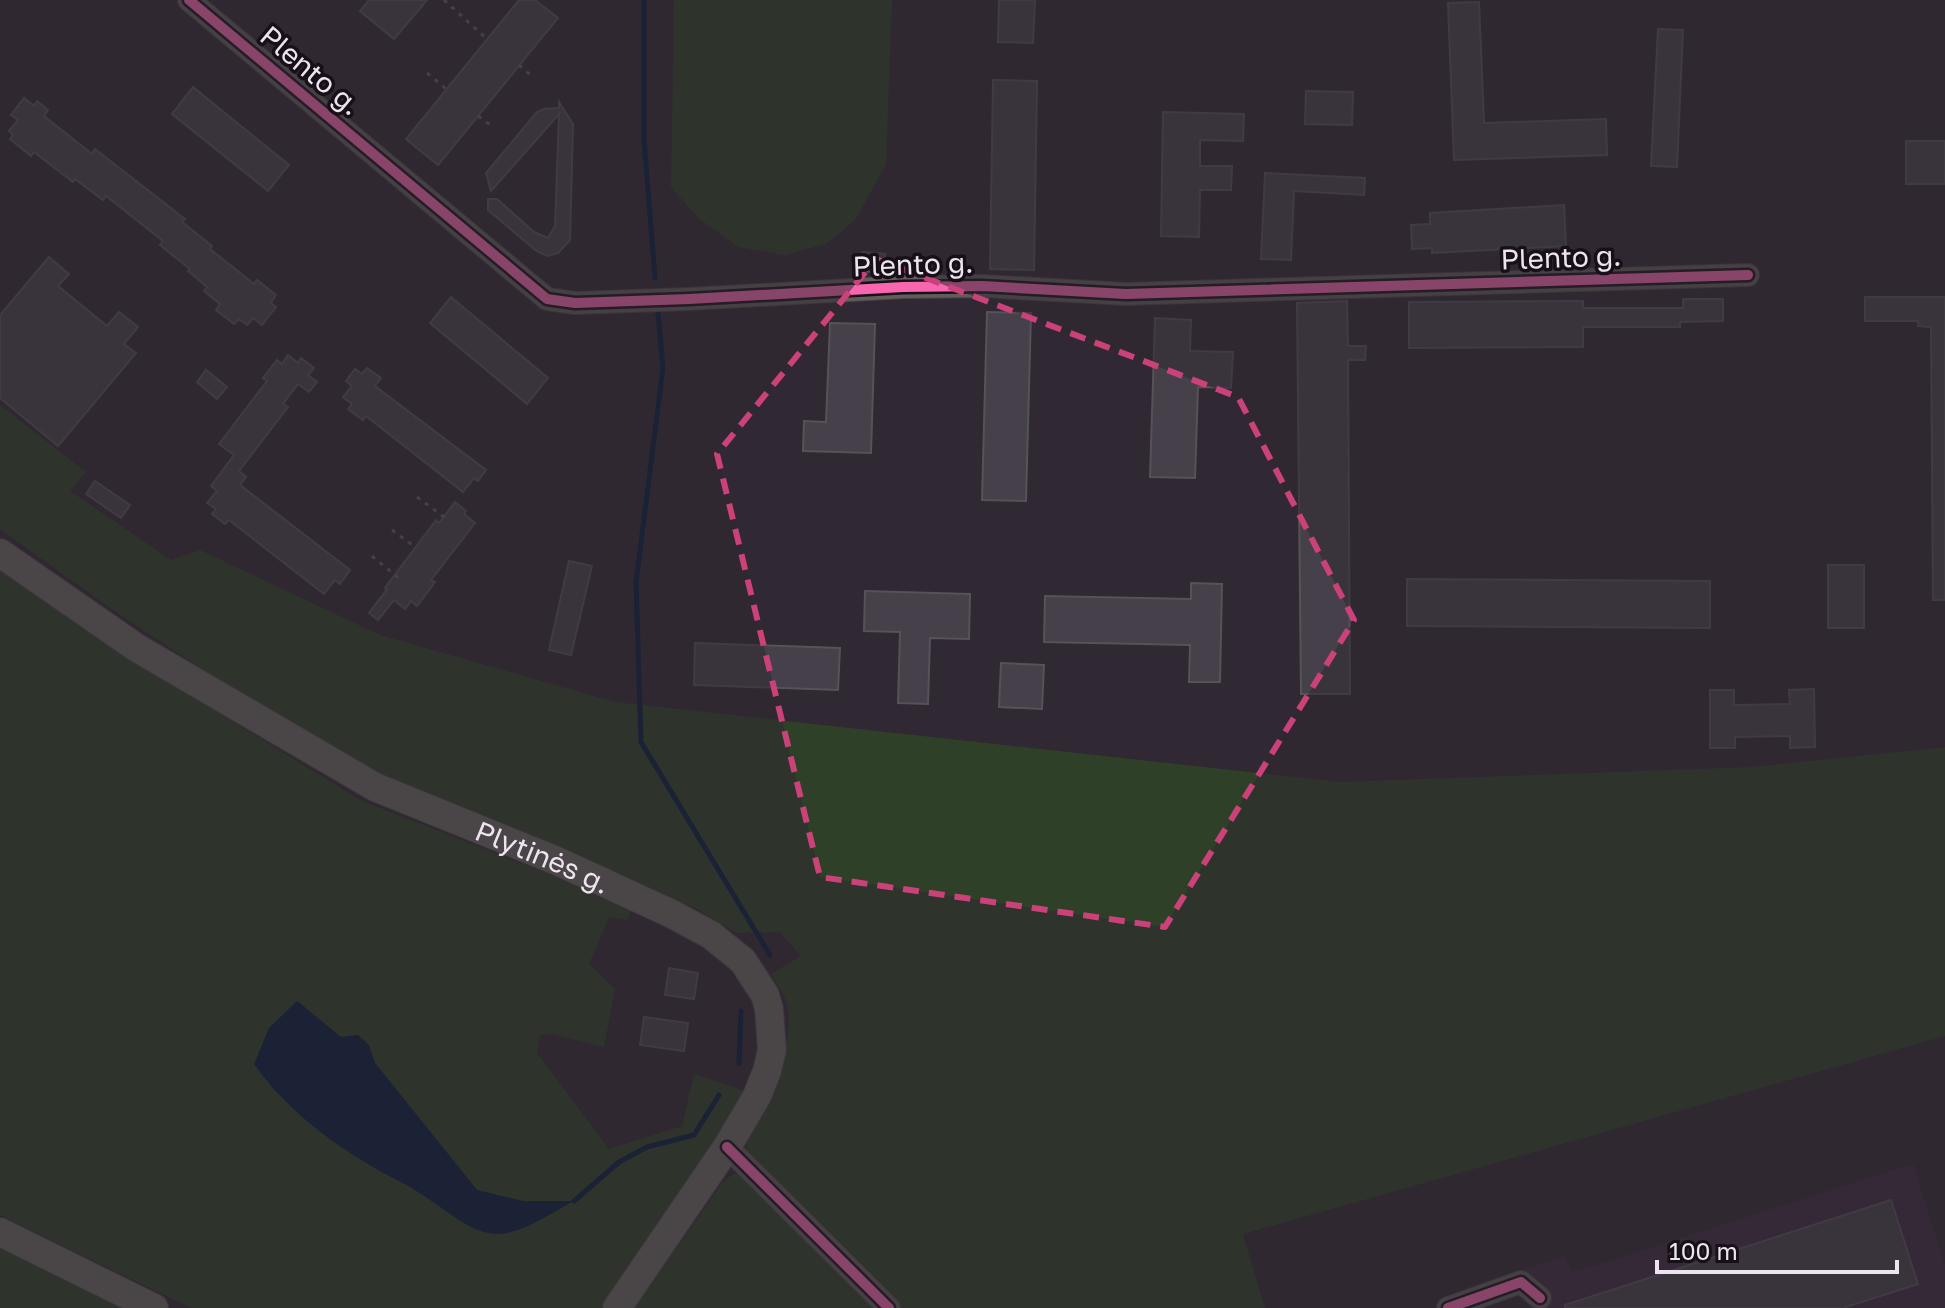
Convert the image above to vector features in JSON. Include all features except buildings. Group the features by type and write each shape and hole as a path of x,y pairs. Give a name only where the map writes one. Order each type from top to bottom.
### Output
{"main road":[{"name":"Plytinės g.","path":"0,553 137,648 375,787 557,861 672,914 733,951 754,976 765,995 772,1028 772,1050 757,1096 727,1147 617,1308"},
{"path":"0,1232 154,1308"}],"street":[{"name":"Plento g.","path":"189,0 547,299 575,303 955,286 1126,294 1748,275"},
{"path":"727,1147 889,1308"},
{"path":"1448,1308 1521,1282 1540,1298"}],"path":[{"path":"444,0 487,39"},
{"path":"519,65 534,78"},
{"path":"427,73 446,89"},
{"path":"478,116 493,127"},
{"path":"417,497 444,517"},
{"path":"392,530 415,547"},
{"path":"372,556 400,579"}],"highlighted area":[{"path":"876,259 1238,397 1354,620 1165,927 820,877 717,454"}],"shaded area":[{"path":"1913,1164 1945,1266 1945,1308 1529,1308 1516,1272 1565,1256 1572,1273"}],"green space":[{"path":"674,0 892,0 886,164 856,219 826,244 785,255 738,247 698,218 671,187"},
{"path":"0,405 86,472 70,491 171,560 200,550 380,635 615,702 1340,782 1752,767 1945,747 1945,1036 1243,1234 1265,1308 898,1308 750,1160 746,1141 748,1134 769,1099 782,1064 789,1024 786,1001 771,974 801,956 780,932 737,933 697,909 382,774 249,700 116,612 0,529"},
{"path":"0,567 135,661 360,800 633,907 627,920 609,917 589,964 615,989 604,1047 552,1034 540,1035 537,1053 609,1149 682,1126 694,1074 745,1091 723,1138 604,1308 191,1308 0,1215","holes":["297,1001 341,1037 369,1045 375,1063 477,1190 523,1201 571,1201 529,1226 496,1234 474,1228 339,1145 270,1086"]},
{"path":"733,1174 745,1174 877,1308 629,1308 722,1183"},
{"path":"0,1248 121,1308 0,1308"}],"water":[{"path":"297,1001 341,1037 358,1035 369,1045 375,1063 477,1190 523,1201 574,1201 515,1231 486,1233 466,1224 336,1143 291,1107 254,1064 269,1028"}],"waterway":[{"path":"644,0 644,139 655,278"},
{"path":"658,313 663,368 636,582 641,742 770,955"},
{"path":"739,1064 741,1011"},
{"path":"574,1201 619,1162 647,1147 694,1135 719,1095"}],"cycle path":[{"path":"189,0 547,299 575,303 982,286 1126,294 1748,275"},
{"path":"727,1147 889,1308"},
{"path":"1448,1308 1521,1282 1540,1298"}]}
